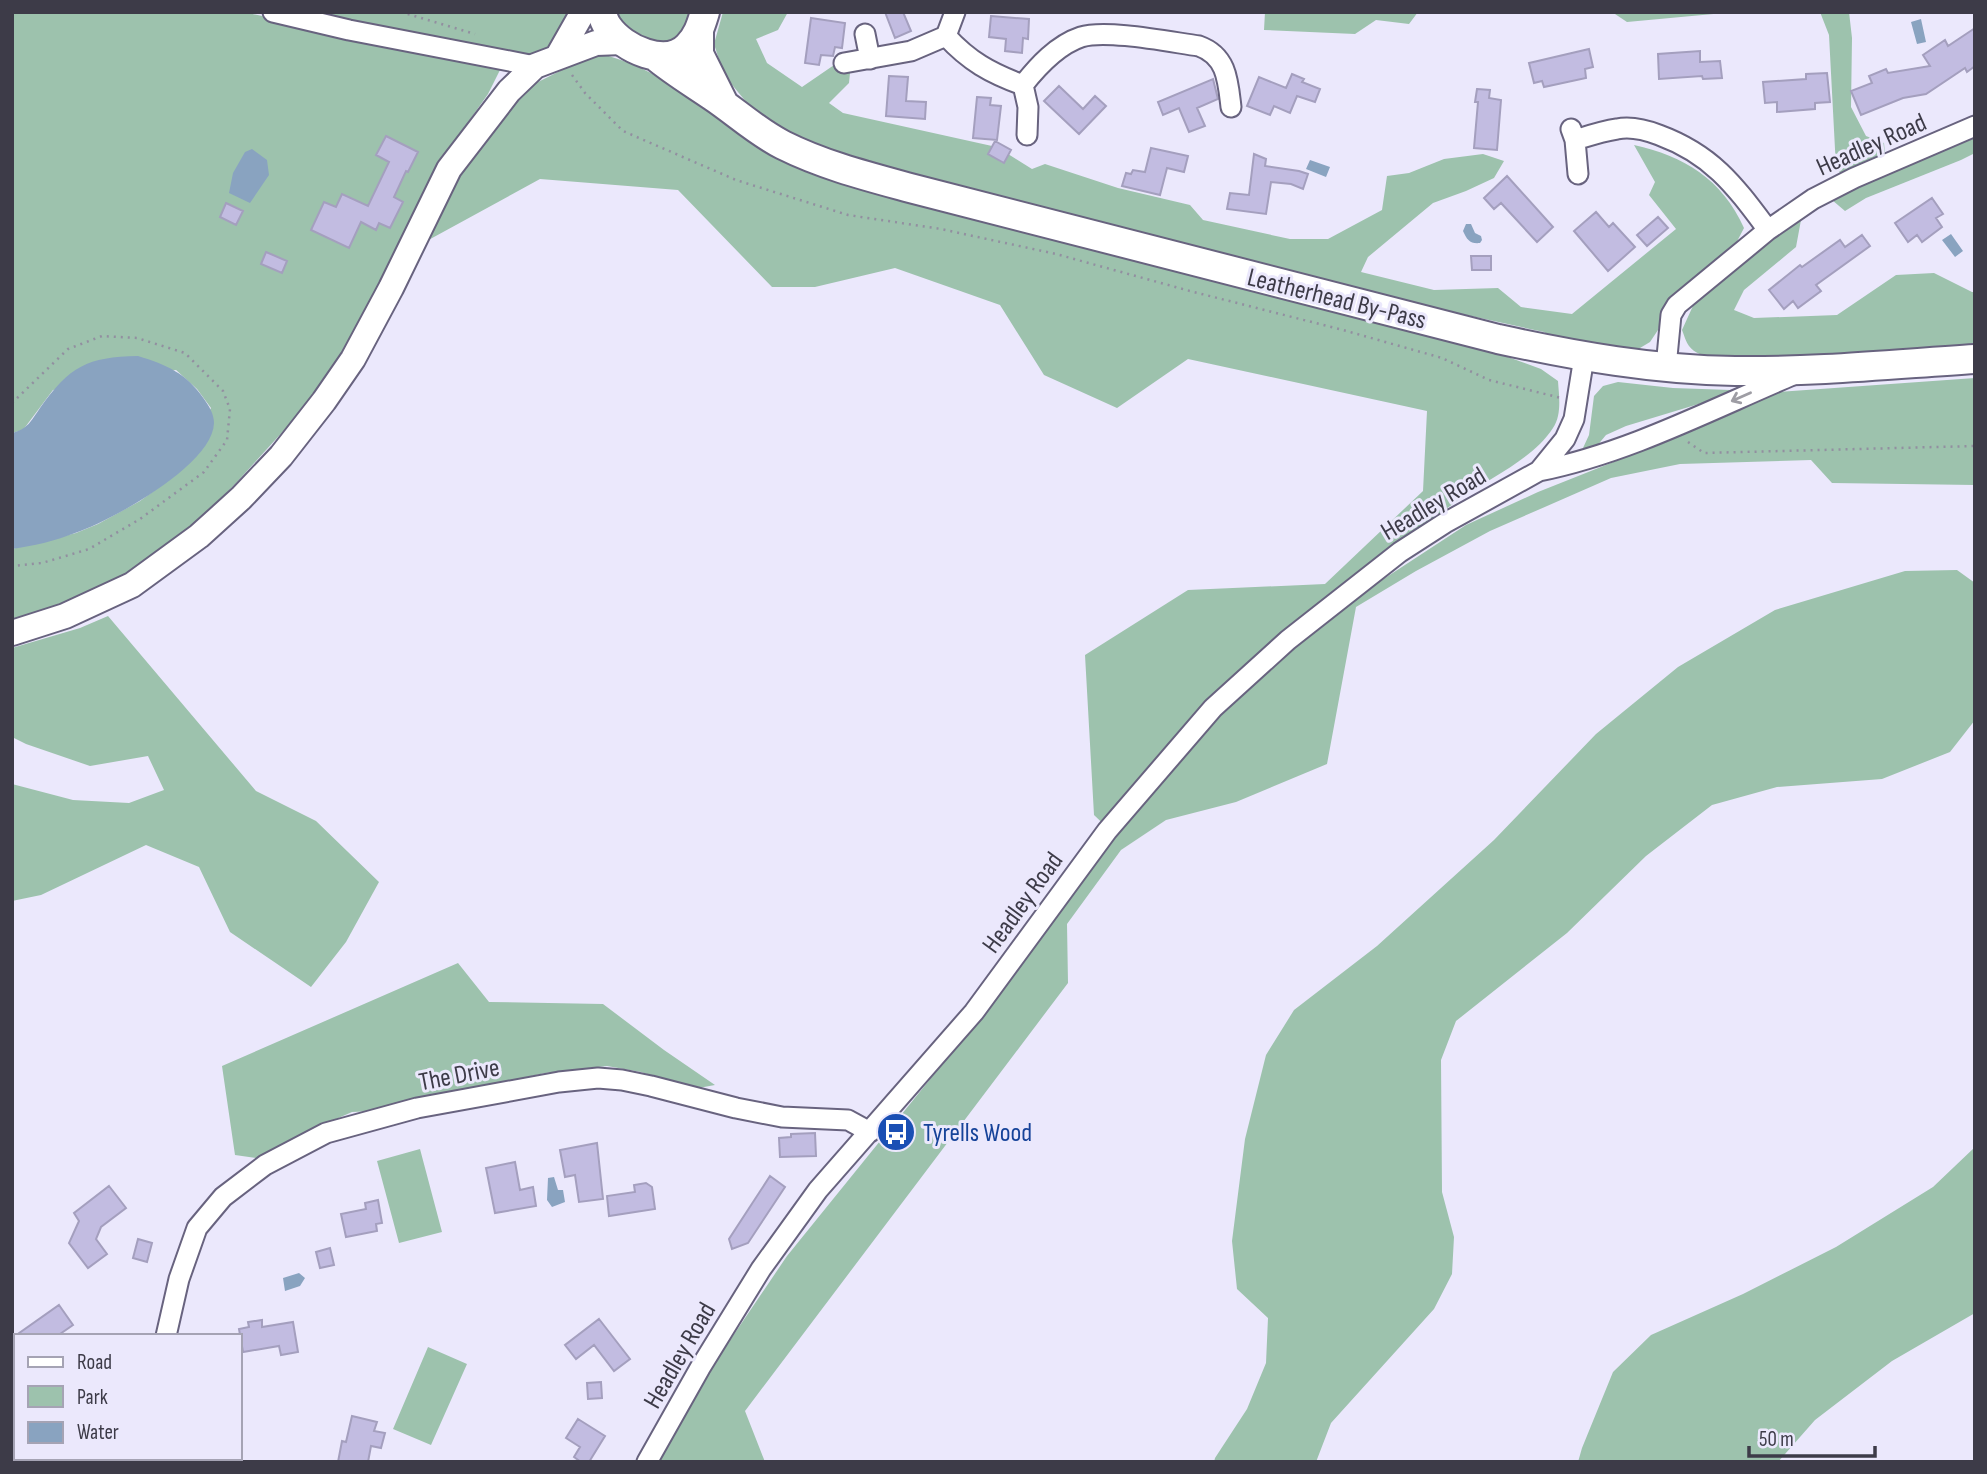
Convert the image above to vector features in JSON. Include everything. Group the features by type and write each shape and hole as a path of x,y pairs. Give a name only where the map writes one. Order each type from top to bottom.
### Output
{"highway":[{"path":"602,12 607,27 623,42"},
{"path":"655,56 674,56 687,48 702,22"},
{"name":"Leatherhead By-Pass","path":"702,22 699,54 724,104"},
{"name":"Leatherhead By-Pass","path":"623,42 655,56 782,145 828,165 1498,339 1584,357 1667,367 1734,371 1803,370 1975,359"}],"main road":[{"path":"558,56 583,12"},
{"path":"12,633 65,616 132,585 199,536 241,498 281,456 353,359 449,169 509,91 535,66 558,56 596,43 623,42"}],"street":[{"path":"273,12 349,30 535,66"},
{"path":"844,64 911,51 946,36 955,12"},
{"path":"865,34 870,59"},
{"path":"946,36 979,65 997,76 1023,85"},
{"path":"1023,85 1048,57 1080,37 1128,37 1199,46 1209,49 1217,56 1229,57 1228,86 1231,107"},
{"path":"1023,85 1028,107 1027,135"},
{"name":"Headley Road","path":"1667,367 1671,315 1677,305 1768,230 1813,199 1854,177 1975,126"},
{"path":"1578,174 1573,134 1636,128 1667,138 1694,151 1723,173 1768,230"},
{"name":"Headley Road","path":"1539,471 1565,439 1574,419 1584,357"},
{"name":"Headley Road","path":"647,1462 700,1368 761,1269 818,1191 974,1012 1107,831 1213,708 1288,640 1399,552 1445,523 1539,471 1568,465 1670,429 1803,370"},
{"name":"The Drive","path":"166,1334 179,1279 197,1228 223,1197 244,1180 265,1165 326,1133 417,1108 559,1082 598,1078 641,1084 782,1117 848,1120 870,1132"}],"path":[{"path":"401,12 476,35"},
{"path":"558,56 585,93 623,131 736,180 848,215 941,229 1056,254 1442,358 1489,380 1577,402"},
{"path":"12,403 68,349 102,336 136,338 185,353 223,391 230,408 227,440 204,472 140,519 89,549 42,563 12,566"},
{"path":"1670,429 1704,453 1975,446"}],"green space":[{"path":"12,12 243,12 502,66 488,94 452,145 367,310 316,395 193,527 148,565 100,593 12,623 12,549 76,533 140,501 173,477 211,408 197,389 176,370 53,390 23,430 12,433"},
{"path":"303,12 571,12 555,41 544,51 527,57"},
{"path":"617,12 690,12 682,33 665,47 636,36"},
{"path":"723,12 788,12 778,30 756,39 767,63 802,87 837,63 850,73 849,83 829,103 843,113 992,146 988,154 1003,163 1008,154 1032,169 1045,164 1118,188 1190,205 1203,220 1290,239 1328,239 1382,210 1387,176 1409,173 1444,159 1483,154 1504,161 1494,178 1433,203 1368,257 1361,272 1434,290 1498,288 1521,307 1572,314 1676,229 1649,195 1655,182 1634,145 1669,156 1700,172 1725,196 1744,228 1732,251 1664,312 1658,330 1650,342 1635,351 1558,341 1544,332 1347,289 839,158 795,139 752,109 724,75 714,44"},
{"path":"1265,12 1418,12 1409,24 1376,20 1355,34 1264,30"},
{"path":"1612,12 1735,12 1627,22"},
{"path":"1820,12 1849,12 1852,38 1851,107 1866,136 1884,143 1885,154 1840,173 1836,168 1829,35"},
{"path":"596,53 639,67 679,89 754,143 1494,352 1541,369 1558,381 1558,417 1544,439 1523,459 1460,499 1339,588 1350,601 1466,525 1616,461 1764,393 1975,378 1975,485 1832,483 1811,460 1680,464 1611,478 1490,531 1356,607 1327,764 1236,802 1166,820 1121,850 1067,924 1068,983 745,1411 765,1462 656,1462 697,1389 787,1256 982,1015 1116,836 1094,815 1085,655 1188,590 1325,584 1423,491 1427,411 1188,359 1117,408 1044,375 1000,305 895,268 815,287 772,287 678,190 540,179 423,243 471,157 528,87"},
{"path":"1975,138 1975,153 1866,198 1845,211 1832,200 1888,174"},
{"path":"1801,220 1796,247 1744,290 1734,310 1754,318 1837,315 1896,275 1934,273 1975,292 1975,349 1742,361 1706,356 1694,351 1682,330 1697,297 1790,222"},
{"path":"1618,382 1673,388 1731,390 1725,396 1626,426 1606,435 1596,447 1588,451 1583,448 1589,435 1594,396 1603,386"},
{"path":"1957,570 1975,583 1975,720 1950,752 1882,779 1777,787 1712,805 1646,856 1567,933 1456,1021 1441,1060 1442,1192 1454,1237 1452,1274 1434,1309 1331,1423 1316,1462 1214,1462 1247,1409 1266,1363 1268,1318 1237,1289 1232,1241 1245,1139 1266,1055 1294,1010 1377,946 1494,840 1596,734 1678,667 1775,610 1905,571"},
{"path":"108,616 256,791 316,821 379,882 346,942 311,987 230,932 199,867 146,845 41,895 12,901 12,784 73,800 129,803 164,790 148,756 90,766 12,737 12,648 80,628"},
{"path":"458,963 489,1002 603,1004 715,1085 693,1089 641,1072 607,1066 545,1073 374,1111 352,1112 256,1158 235,1155 222,1066"},
{"path":"1975,1147 1975,1313 1892,1361 1815,1420 1778,1462 1578,1462 1613,1372 1651,1335 1743,1294 1836,1247 1933,1187"},
{"path":"420,1149 442,1232 399,1243 377,1161"},
{"path":"428,1347 467,1364 431,1445 393,1429"},
{"path":"12,1359 14,1450 12,1451"}],"water":[{"path":"1921,19 1926,42 1917,44 1911,22"},
{"path":"252,149 267,160 269,175 250,203 229,193 233,173 245,152"},
{"path":"1310,160 1330,167 1326,177 1306,169"},
{"path":"1466,224 1471,224 1475,233 1481,236 1480,243 1468,239 1463,231"},
{"path":"1951,234 1963,251 1955,257 1942,240"},
{"path":"138,356 175,371 197,390 213,416 214,423 209,439 197,456 179,473 112,517 67,536 12,549 12,433 29,424 71,373 92,362"},
{"path":"554,1177 558,1190 563,1190 565,1202 552,1207 547,1200 548,1178"},
{"path":"299,1273 305,1278 300,1286 285,1291 283,1278"}],"building":[{"path":"885,12 903,12 911,31 895,38"},
{"path":"991,16 1029,19 1028,39 1023,38 1022,53 1005,51 1006,39 989,37"},
{"path":"811,18 845,23 842,48 835,47 833,56 821,55 819,65 805,63"},
{"path":"1975,28 1975,66 1967,72 1965,68 1926,94 1903,98 1861,115 1851,91 1872,83 1869,76 1886,69 1888,73 1930,66 1923,55 1945,40 1948,46"},
{"path":"1589,49 1593,67 1585,69 1586,78 1544,87 1542,81 1534,83 1529,63"},
{"path":"1700,51 1700,62 1720,61 1722,78 1703,79 1702,76 1659,79 1658,54"},
{"path":"1827,73 1830,102 1815,103 1815,109 1777,112 1777,102 1765,103 1763,82 1806,79 1806,74"},
{"path":"1292,74 1304,79 1302,82 1320,89 1315,102 1297,96 1290,113 1274,106 1270,115 1247,106 1259,77 1286,88"},
{"path":"889,76 908,77 906,101 926,102 925,119 886,116"},
{"path":"1213,79 1218,99 1197,108 1205,126 1189,132 1179,108 1163,115 1158,102"},
{"path":"1059,86 1083,109 1095,96 1106,106 1079,134 1044,101"},
{"path":"1477,89 1490,90 1489,98 1501,100 1497,150 1474,148"},
{"path":"977,97 991,98 990,105 1001,106 997,140 973,138"},
{"path":"386,136 418,152 394,197 403,202 390,228 379,223 376,230 361,222 349,248 311,230 324,202 336,207 342,194 368,206 389,162 376,155"},
{"path":"995,141 1011,150 1004,163 988,154"},
{"path":"1151,148 1188,156 1184,172 1167,168 1160,195 1122,186 1126,173 1131,174 1133,170 1145,172"},
{"path":"1254,154 1266,159 1265,166 1308,174 1303,189 1291,184 1271,182 1266,214 1227,209 1230,193 1249,195"},
{"path":"1507,176 1553,227 1537,242 1501,203 1494,209 1484,198"},
{"path":"1932,198 1943,214 1936,218 1942,227 1922,242 1917,235 1908,242 1895,223"},
{"path":"226,203 243,211 236,225 220,217"},
{"path":"1596,212 1609,227 1613,223 1635,247 1608,271 1574,231"},
{"path":"1658,217 1668,228 1647,246 1637,235"},
{"path":"1862,235 1870,246 1816,285 1821,291 1798,308 1793,301 1784,309 1769,290 1800,265 1802,267 1840,240 1845,247"},
{"path":"266,252 287,261 282,273 261,264"},
{"path":"1471,256 1491,256 1491,270 1472,270"},
{"path":"815,1133 816,1156 780,1157 779,1138 791,1137 791,1134"},
{"path":"597,1143 603,1199 579,1202 575,1175 565,1177 560,1150"},
{"path":"515,1162 520,1190 533,1187 536,1206 495,1213 486,1168"},
{"path":"770,1176 785,1187 748,1243 732,1249 729,1239"},
{"path":"646,1183 652,1187 655,1209 609,1216 607,1196 635,1192 634,1185"},
{"path":"109,1186 126,1208 101,1227 96,1239 107,1254 88,1268 69,1243 79,1221 74,1213"},
{"path":"378,1200 382,1223 376,1224 377,1231 346,1237 341,1214 366,1209 365,1203"},
{"path":"138,1239 152,1243 147,1262 133,1258"},
{"path":"330,1248 334,1265 320,1268 316,1252"},
{"path":"59,1305 73,1325 60,1334 18,1334"},
{"path":"599,1319 630,1359 614,1371 594,1345 576,1359 565,1345"},
{"path":"262,1320 262,1327 293,1322 298,1352 281,1355 279,1346 243,1352 239,1329 249,1327 248,1322"},
{"path":"601,1382 602,1398 588,1399 587,1383"},
{"path":"352,1416 377,1422 374,1431 385,1433 381,1448 371,1446 368,1462 338,1462 342,1441 346,1442"},
{"path":"578,1419 605,1436 589,1462 581,1462 574,1457 580,1447 566,1438"}],"place":[{"name":"Tyrells Wood","path":"896,1132"}]}
